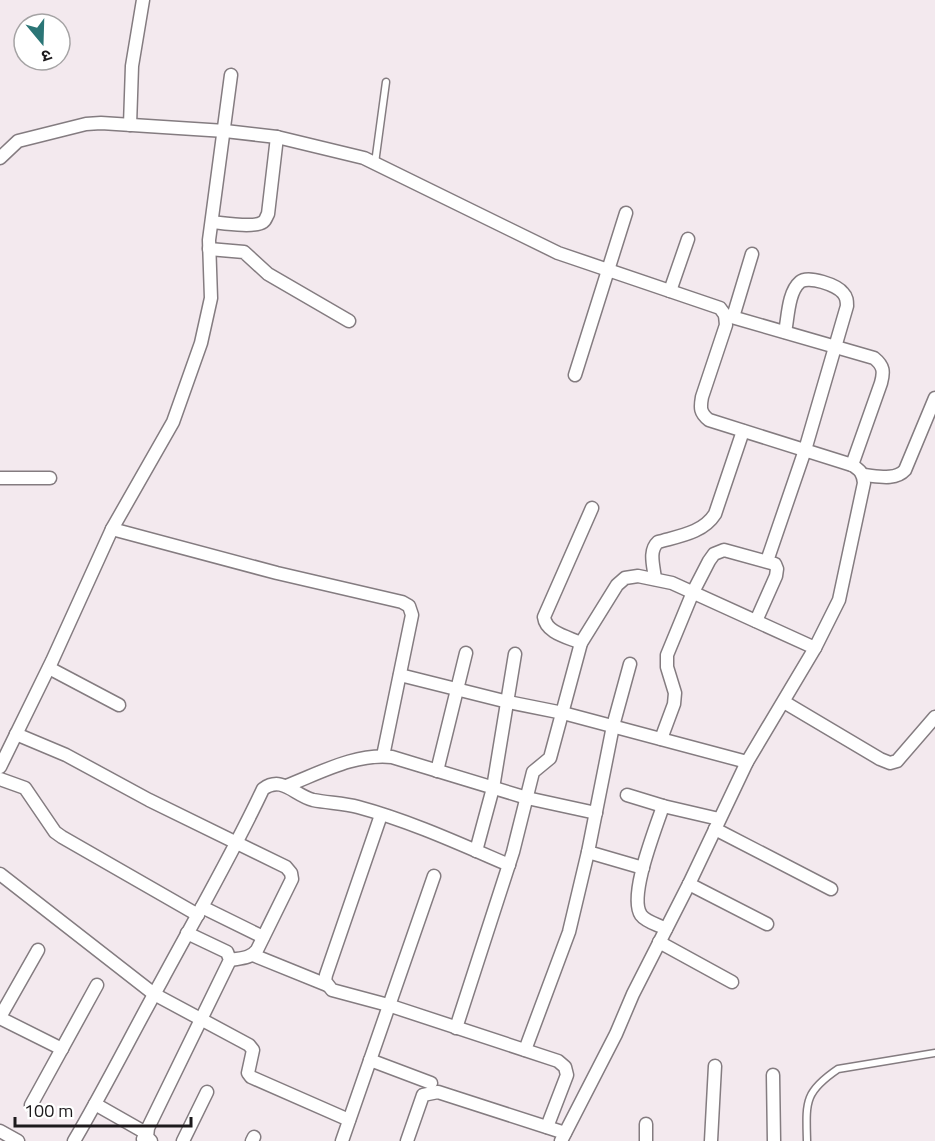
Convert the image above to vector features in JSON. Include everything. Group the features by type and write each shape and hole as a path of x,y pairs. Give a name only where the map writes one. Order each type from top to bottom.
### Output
{"street":[{"path":"130,125 132,66 143,0"},
{"path":"0,767 49,668 112,529 173,422 201,343 211,298 209,249 231,75"},
{"path":"0,158 18,141 86,124 225,130 277,137 351,154 375,163 558,253 720,308 729,316 874,358 882,364 884,373 852,465"},
{"path":"212,222 261,224 265,221 268,214 277,137"},
{"path":"575,375 606,270 626,213"},
{"path":"670,291 688,239"},
{"path":"209,249 244,252 268,274 349,321"},
{"path":"407,1141 420,1101 423,1095 430,1092 438,1092 547,1127 563,1137 616,1034 747,762 815,648 839,600 864,483 860,469 709,420 702,415 700,408 729,316 752,254"},
{"path":"767,561 805,450 847,298 836,288 812,279 803,279 794,291 785,332"},
{"path":"863,475 895,477 901,475 935,398"},
{"path":"655,579 653,546 658,542 699,529 709,523 715,514 743,431"},
{"path":"0,478 50,478"},
{"path":"581,643 550,630 545,624 544,617 592,508"},
{"path":"112,529 277,573 402,602 409,606 412,615 383,756"},
{"path":"661,739 674,704 675,693 667,667 667,655 693,592 714,554 724,550 775,564 776,576 756,621"},
{"path":"456,1028 509,865 533,772 550,758 581,643 616,585 625,578 638,576 672,583 815,648"},
{"path":"437,771 466,653"},
{"path":"476,851 493,788 515,654"},
{"path":"525,1050 566,944 588,852 613,726 630,664"},
{"path":"49,668 119,705"},
{"path":"400,675 563,713 747,762"},
{"path":"784,702 890,763 897,761 935,717"},
{"path":"16,734 66,755 149,800 286,867 292,879 253,955"},
{"path":"286,786 344,763 383,756 526,798 596,813"},
{"path":"0,779 25,788 55,832 62,837 200,911 263,937"},
{"path":"74,1141 238,843 263,789 270,784 286,786 311,799 356,806 381,814 440,835 509,865"},
{"path":"627,795 717,824 831,889"},
{"path":"663,806 639,877 639,913 644,919 666,929"},
{"path":"327,986 326,975 381,814"},
{"path":"588,852 643,868"},
{"path":"0,874 154,994 249,1045 253,1050 248,1073 251,1077 350,1120"},
{"path":"342,1141 434,876"},
{"path":"689,884 767,924"},
{"path":"95,1104 147,1138 230,960 227,952 187,933"},
{"path":"659,942 732,982"},
{"path":"38,950 0,1018 62,1049"},
{"path":"230,960 253,955 332,990 388,1005 558,1061 565,1067 567,1075 547,1127"},
{"path":"31,1105 97,985"},
{"path":"370,1060 431,1083"},
{"path":"711,1141 715,1066"},
{"path":"773,1075 774,1141"},
{"path":"183,1141 207,1092"},
{"path":"646,1124 646,1141"},
{"path":"0,1131 18,1141"}],"lane":[{"path":"375,163 386,82"},
{"path":"807,1141 806,1105 810,1094 826,1077 838,1069 935,1053"}]}
